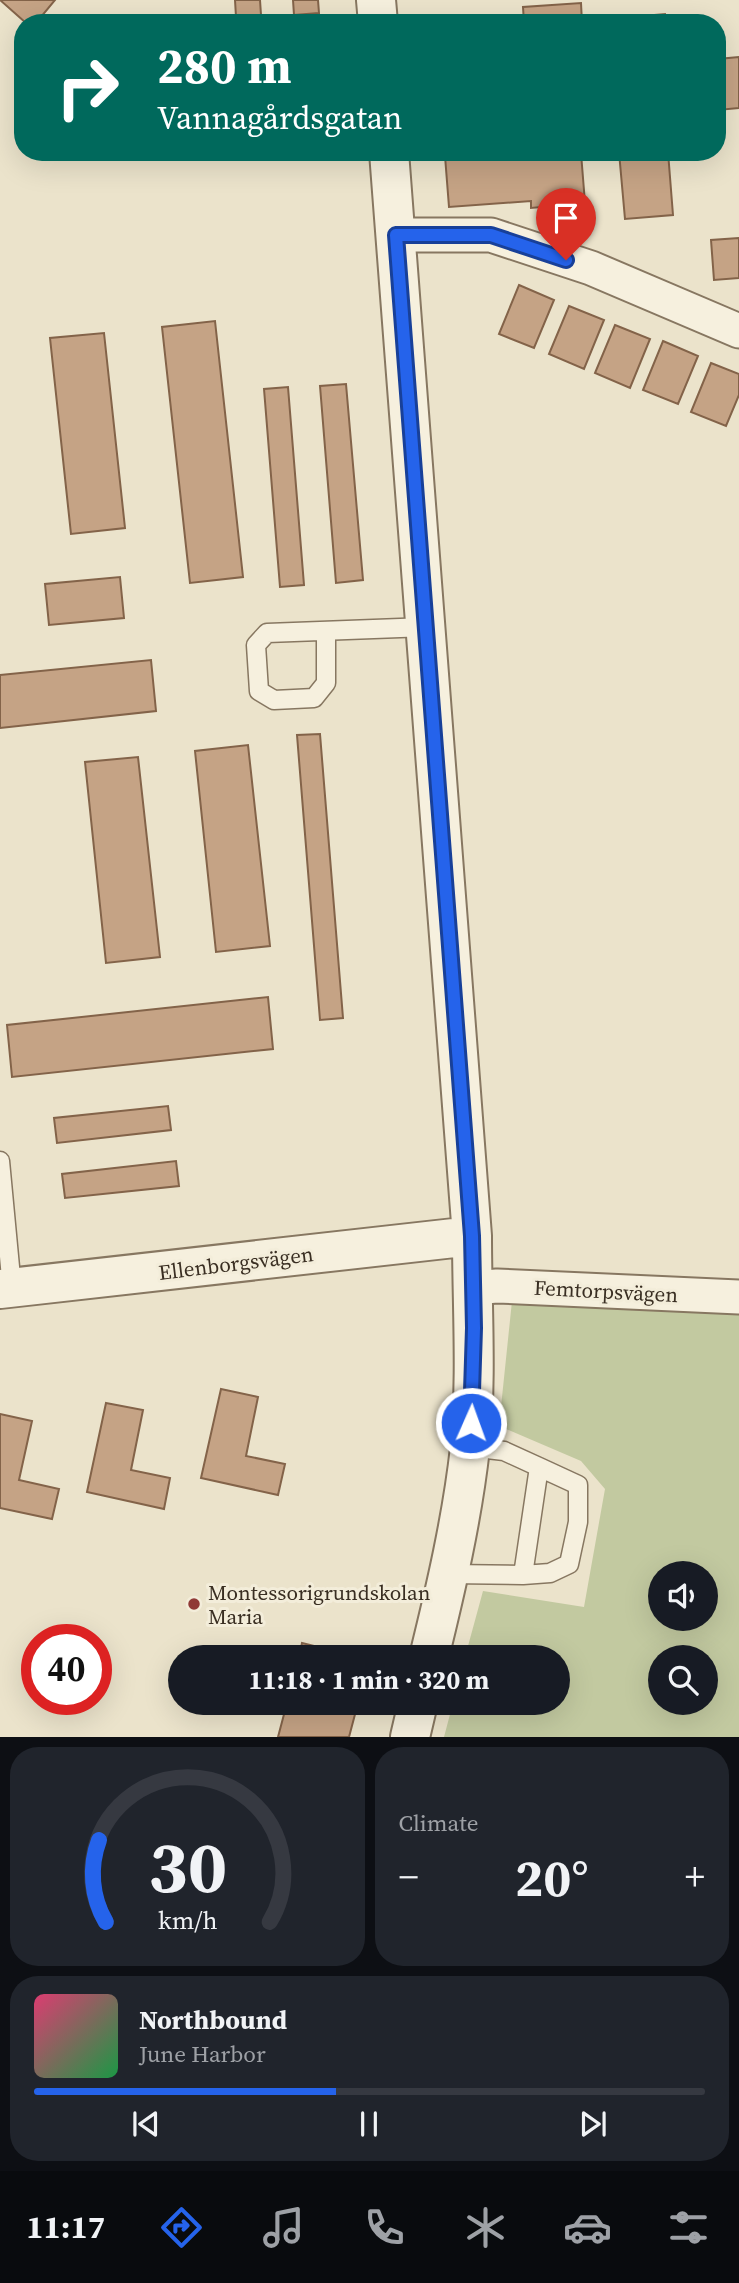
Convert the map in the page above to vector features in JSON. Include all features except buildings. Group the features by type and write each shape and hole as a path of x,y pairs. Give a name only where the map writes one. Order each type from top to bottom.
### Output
{"street":[{"path":"390,161 472,1236 474,1328 470,1447 449,1574 432,1645"},
{"path":"396,235 491,235 591,268 739,331"},
{"name":"Ellenborgsvägen","path":"6,1288 472,1236"},
{"name":"Femtorpsvägen","path":"472,1288 506,1286 739,1297"},
{"path":"410,1737 415,1715"}],"lane":[{"path":"326,631 326,683 314,698 274,700 259,691 257,645 267,633 427,627"},
{"path":"0,1161 6,1288"},
{"path":"449,1574 551,1573 569,1564 578,1522 578,1485 504,1451 470,1447"},
{"path":"523,1575 539,1467"}],"green space":[{"path":"512,1301 739,1312 739,1737 444,1737 450,1715 570,1715 570,1645 468,1645 483,1591 584,1607 605,1489 581,1461 499,1426"}],"place":[{"name":"Montessorigrundskolan Maria","path":"194,1604"}],"route":[{"path":"471,1423 474,1328 472,1236 396,235 491,235 566,260"}]}
